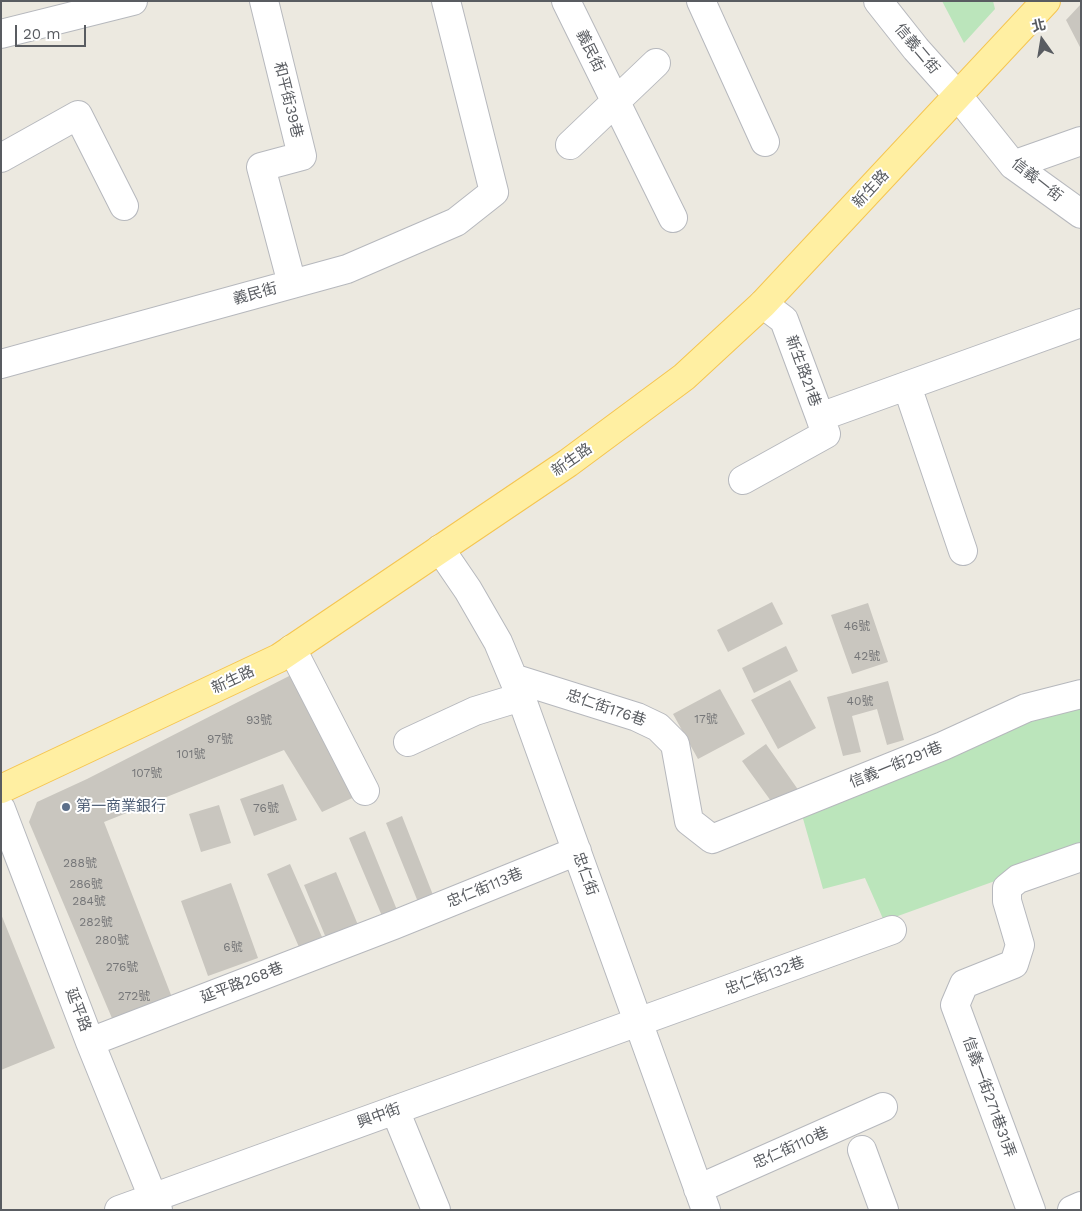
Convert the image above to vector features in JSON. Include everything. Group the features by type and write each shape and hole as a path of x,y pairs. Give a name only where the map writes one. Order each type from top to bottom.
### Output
{"main road":[{"name":"新生路","path":"1,789 279,658 568,463 684,377 763,304 1046,1"}],"street":[{"path":"1,34 133,1"},
{"name":"和平街39巷","path":"264,1 302,156 261,167 292,284"},
{"name":"義民街","path":"1,364 347,269 456,222 494,192 446,1"},
{"name":"義民街","path":"566,1 673,218"},
{"path":"701,1 765,142"},
{"name":"信義二街","path":"878,1 916,49 958,96"},
{"path":"570,145 656,62"},
{"name":"信義一街","path":"958,96 1013,165 1081,214"},
{"path":"1,158 78,115 124,206"},
{"path":"1013,165 1081,141"},
{"name":"新生路21巷","path":"763,304 784,320 820,417 1081,323"},
{"path":"907,386 964,551"},
{"path":"743,480 826,434 820,417"},
{"name":"忠仁街","path":"440,549 468,590 498,642 517,687 702,1199"},
{"path":"292,649 365,791"},
{"path":"408,742 475,710 517,687"},
{"name":"忠仁街176巷","path":"517,687 636,717 658,727 675,744 689,821 712,839"},
{"name":"信義一街291巷","path":"712,839 943,746 1026,708 1081,694"},
{"name":"延平路","path":"1,809 90,1042 156,1203"},
{"name":"忠仁街113巷","path":"394,925 577,851"},
{"name":"信義一街271巷31弄","path":"1031,1210 955,1005 964,984 1014,964 1020,944 1007,901 1008,888 1018,879 1081,857"},
{"name":"延平路268巷","path":"90,1042 394,925"},
{"name":"忠仁街132巷","path":"638,1022 892,930"},
{"name":"興中街","path":"119,1210 156,1203 395,1110 638,1022"},
{"name":"忠仁街110巷","path":"702,1199 883,1107"},
{"path":"395,1110 436,1210"},
{"path":"862,1150 884,1210"},
{"path":"1072,1210 1081,1206"}],"green space":[{"path":"942,1 993,1 995,9 964,43"},
{"path":"1081,703 1081,850 884,921 865,878 823,889 802,815 1029,714"}],"building":[{"path":"1081,4 1081,49 1066,20"},
{"path":"772,602 783,624 728,652 717,630"},
{"path":"868,603 888,662 852,674 831,615"},
{"path":"786,646 798,671 754,693 742,668"},
{"path":"295,673 361,794 322,812 284,750 104,822 173,1000 114,1023 29,822 37,802 87,779"},
{"path":"790,680 816,728 778,749 751,700"},
{"path":"888,681 904,740 887,745 877,709 852,716 861,752 843,756 827,697"},
{"path":"720,689 745,734 698,759 673,714"},
{"path":"766,744 799,791 776,808 742,761"},
{"path":"283,784 297,820 254,836 240,799"},
{"path":"219,805 231,843 201,852 189,814"},
{"path":"402,816 433,895 418,902 386,823"},
{"path":"365,831 397,910 382,916 349,838"},
{"path":"290,864 322,937 299,947 267,874"},
{"path":"336,872 358,925 326,938 304,885"},
{"path":"231,883 258,958 208,976 181,901"},
{"path":"1,914 55,1048 1,1070"}],"place":[{"name":"第一商業銀行","path":"66,807"}]}
